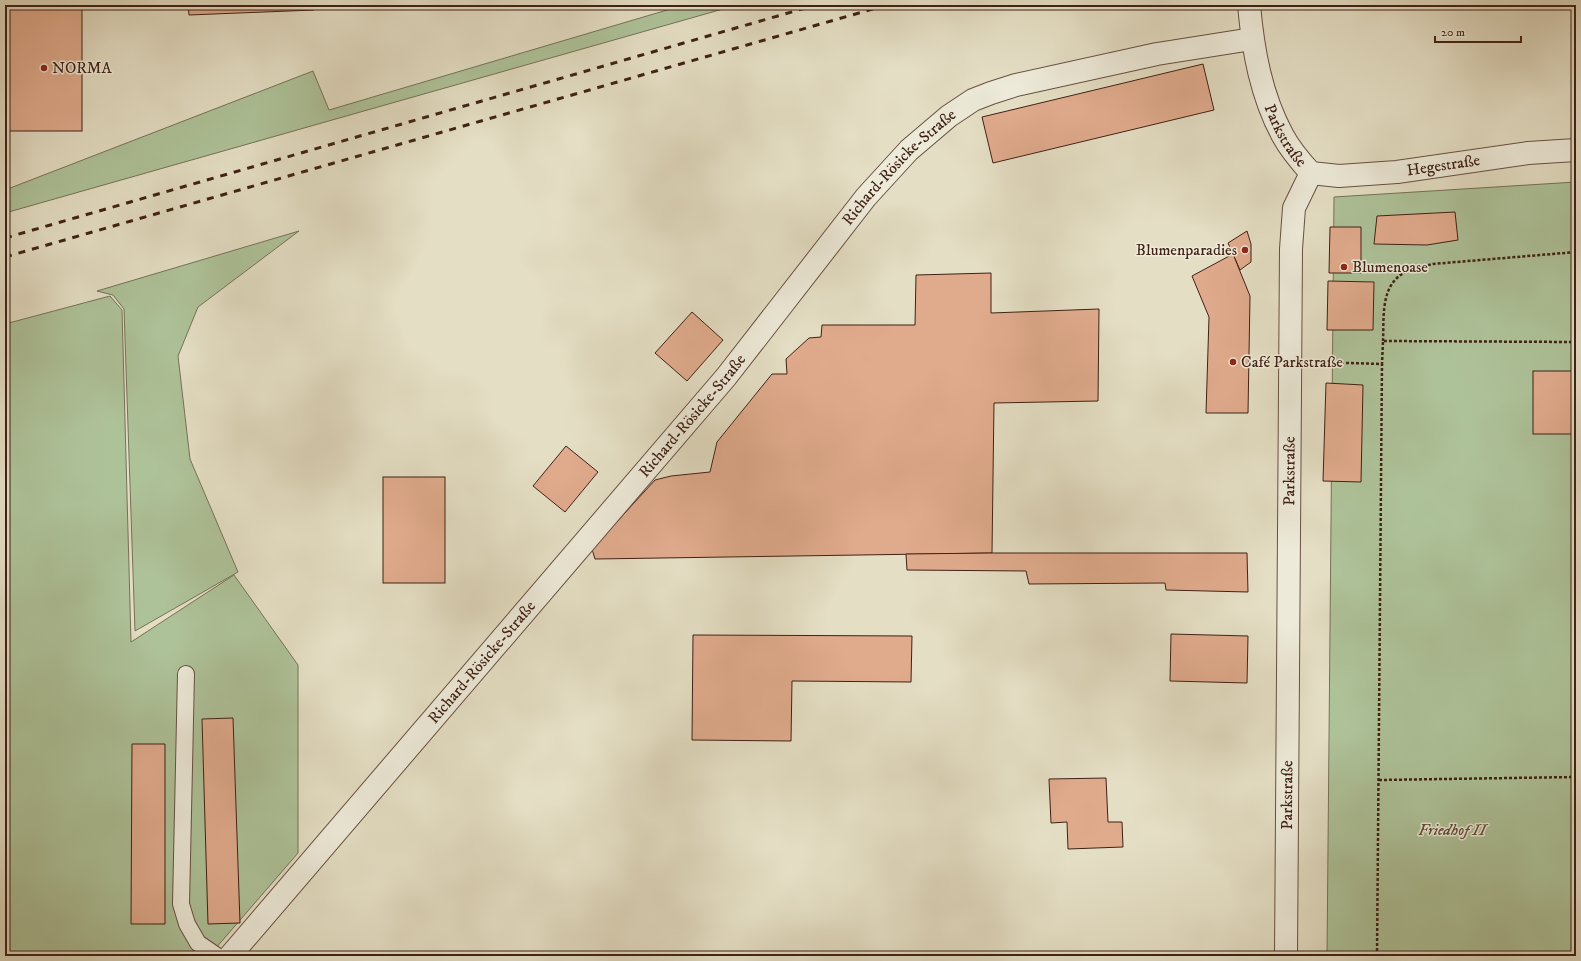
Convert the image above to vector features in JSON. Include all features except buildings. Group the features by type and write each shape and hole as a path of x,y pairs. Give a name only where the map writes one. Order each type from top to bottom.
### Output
{"street":[{"name":"Parkstraße","path":"1249,5 1252,39 1256,59 1274,117 1283,136 1297,157 1311,172 1294,208 1291,249 1289,360 1286,956"},
{"name":"Richard-Rösicke-Straße","path":"230,956 726,377 866,197 910,150 949,116 972,100 991,93 1157,54 1252,39"},
{"name":"Hegestraße","path":"1311,172 1339,176 1397,172 1528,153 1576,150"}],"lane":[{"path":"186,674 181,904 188,924 198,943 217,956"}],"path":[{"path":"1377,956 1382,364 1386,295 1396,278 1411,270 1433,264 1576,252"},
{"path":"1383,341 1576,342"},
{"path":"1289,360 1382,364"},
{"path":"1379,780 1576,777"}],"green space":[{"path":"684,5 737,5 5,213 5,190 313,71 329,110"},
{"name":"Friedhof II","path":"1576,182 1576,956 1327,956 1334,197"},
{"path":"299,231 198,307 178,356 190,459 238,572 135,631 124,309 113,295 97,291"},
{"path":"110,296 122,310 131,642 234,575 298,665 298,853 209,956 5,956 5,324"}],"railway":[{"path":"5,238 816,5"},
{"path":"5,257 887,5"}],"place":[{"name":"NORMA","path":"44,68"},
{"name":"Blumenparadies","path":"1245,250"},
{"name":"Blumenoase","path":"1344,267"},
{"name":"Café Parkstraße","path":"1233,362"}]}
